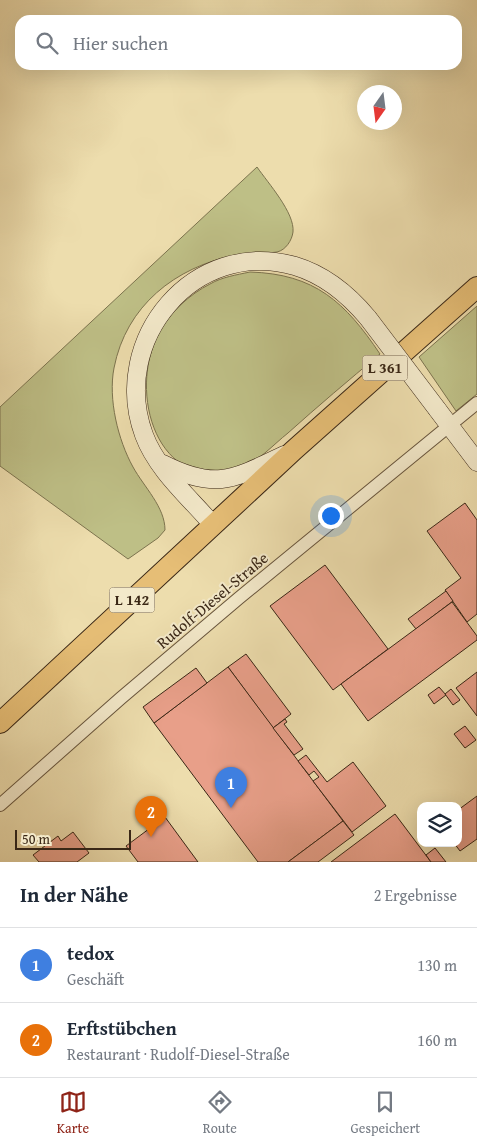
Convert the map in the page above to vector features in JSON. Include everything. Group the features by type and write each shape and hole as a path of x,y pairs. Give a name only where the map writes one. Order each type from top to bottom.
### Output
{"main road":[{"name":"L 361","path":"477,287 294,450 213,525 158,461 148,443 139,418 136,391 138,365 144,344 154,324 172,300 187,286 213,271 233,265 259,261 285,264 313,273 331,283 368,318 437,410 477,462"},
{"name":"L 361","path":"158,461 190,476 221,480 243,474 294,450"},
{"name":"L 142","path":"0,723 213,525"}],"street":[{"name":"Rudolf-Diesel-Straße","path":"0,805 121,698 239,598 477,403"}],"green space":[{"path":"257,167 280,198 290,216 293,232 288,244 277,252 241,254 214,261 193,269 174,280 142,308 120,346 112,380 113,406 119,432 133,467 162,513 165,530 158,538 128,559 0,466 0,407"},
{"path":"250,272 293,278 326,294 354,320 380,354 265,453 246,466 239,469 211,473 187,467 169,453 156,433 149,409 146,383 150,357 159,333 168,318 188,299 202,288 215,282 229,276"},
{"path":"477,306 477,394 456,411 419,357"}],"building":[{"path":"465,503 477,520 477,614 467,622 445,590 461,578 427,531"},
{"path":"325,565 388,649 333,690 270,606"},
{"path":"446,591 453,601 416,629 408,619"},
{"path":"452,602 477,636 477,640 368,721 341,684"},
{"path":"246,654 291,714 273,728 228,667"},
{"path":"228,667 343,821 288,862 258,862 154,723"},
{"path":"196,668 207,683 154,723 143,707"},
{"path":"477,672 477,716 456,688"},
{"path":"439,687 446,695 434,704 428,695"},
{"path":"451,689 460,700 453,705 445,694"},
{"path":"285,719 287,722 284,724 303,749 294,755 273,728"},
{"path":"465,726 476,740 465,748 454,734"},
{"path":"306,755 327,782 353,762 386,806 352,832 313,781 319,777 314,771 309,775 298,761"},
{"path":"477,796 477,839 460,851 457,847 462,847 462,807"},
{"path":"395,814 417,843 417,847 420,847 431,862 331,862"},
{"path":"165,817 198,862 138,862 126,846"},
{"path":"343,821 354,835 318,862 288,862"},
{"path":"73,832 89,853 77,862 39,862 33,855 58,836 61,841"},
{"path":"435,848 446,862 431,862 426,855"}],"place":[{"name":"tedox","path":"231,808"},
{"name":"Erftstübchen","path":"151,837"}]}
